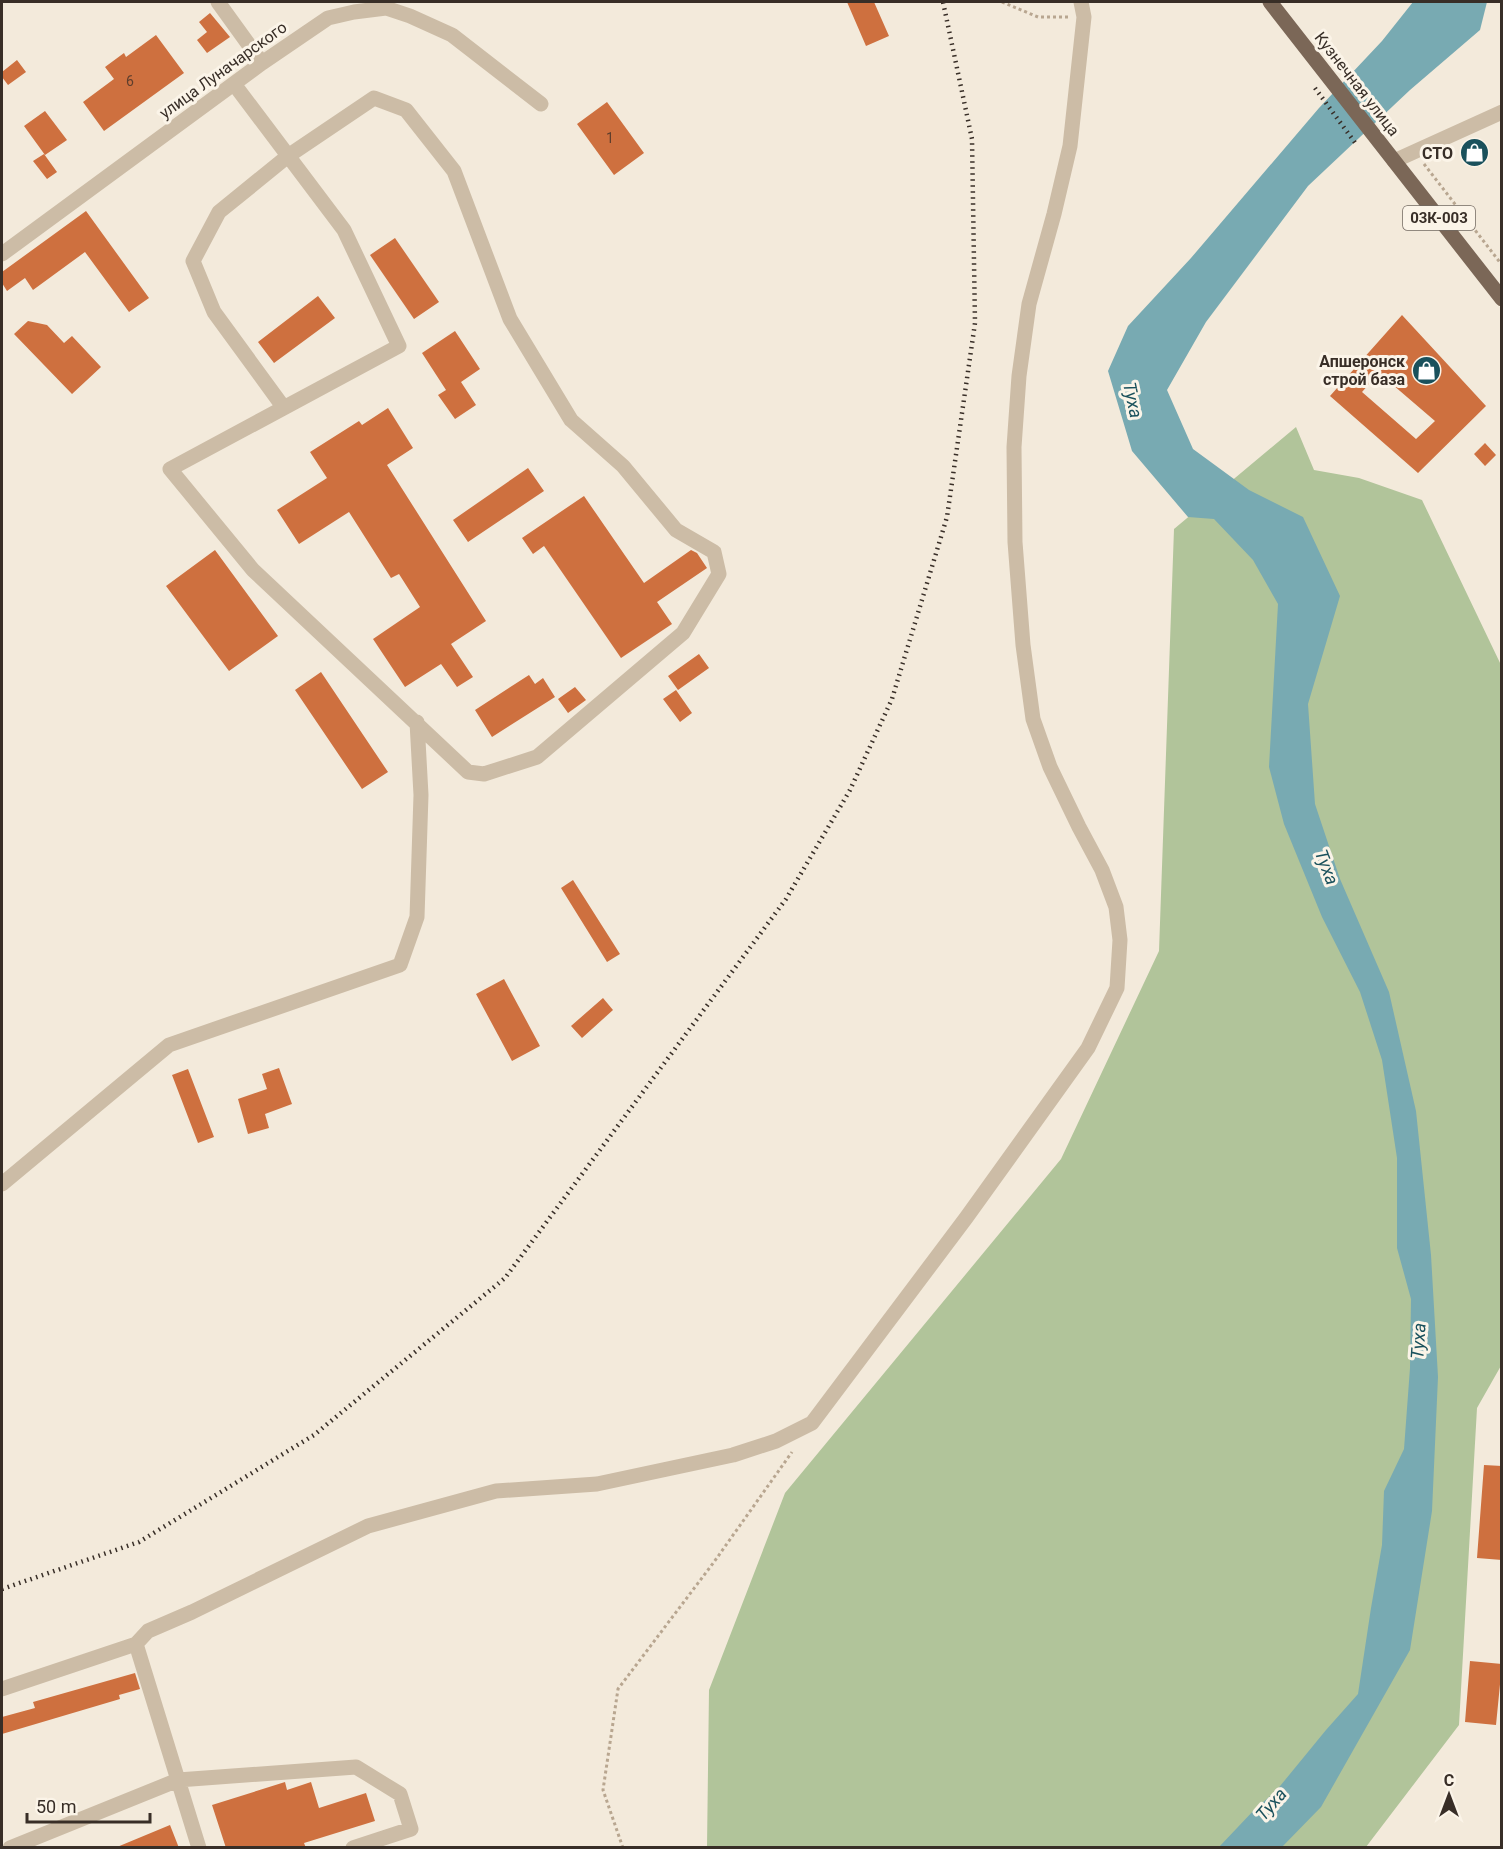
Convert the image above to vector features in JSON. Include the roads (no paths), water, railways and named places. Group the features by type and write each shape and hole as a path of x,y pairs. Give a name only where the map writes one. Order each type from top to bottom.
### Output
{"main road":[{"name":"Кузнечная улица","path":"1270,2 1502,299"}],"street":[{"path":"218,2 262,63"},
{"path":"2,1689 136,1644 148,1631 192,1612 368,1526 496,1491 597,1484 733,1455 776,1441 812,1423 966,1218 1088,1048 1117,988 1120,940 1116,907 1102,870 1050,767 1033,719 1023,645 1015,542 1014,447 1019,376 1029,304 1070,146 1084,17 1081,2"},
{"name":"улица Луначарского","path":"2,254 262,63 328,18 386,8 410,16 452,35 541,104"},
{"path":"234,84 288,156 344,230 399,346 284,408 170,469 253,570 468,772 483,774 537,757 683,633 719,574 714,552 676,530 623,466 571,420 510,319 454,171 406,110 375,98 288,156 219,212 193,261 214,312 284,408"},
{"name":"Кузнечная улица","path":"1394,161 1502,112"},
{"path":"2,1184 169,1045 400,965 417,917 421,795 417,722"},
{"path":"136,1644 199,1848"},
{"path":"10,1848 178,1780 356,1767 400,1794 411,1829 353,1848"}],"water":[{"name":"Туха","path":"1413,2 1487,2 1480,30 1410,90 1308,186 1206,322 1167,390 1193,449 1249,490 1303,517 1340,596 1308,704 1315,804 1340,879 1389,992 1416,1111 1431,1255 1438,1377 1432,1511 1410,1650 1321,1807 1282,1847 1219,1847 1255,1809 1276,1791 1358,1694 1382,1545 1384,1491 1404,1449 1410,1368 1411,1299 1397,1248 1397,1158 1382,1060 1360,992 1322,917 1284,824 1269,767 1278,604 1253,560 1214,519 1188,517 1132,451 1108,371 1128,326 1191,258 1319,108 1382,41"}],"railway":[{"path":"2,1589 139,1542 314,1435 505,1278 786,899 850,790 892,699 947,517 975,323 972,139 943,2"},
{"path":"1315,88 1356,144"}],"place":[{"name":"СТО","path":"1474,153"},
{"name":"Апшеронск строй база","path":"1426,370"}]}
